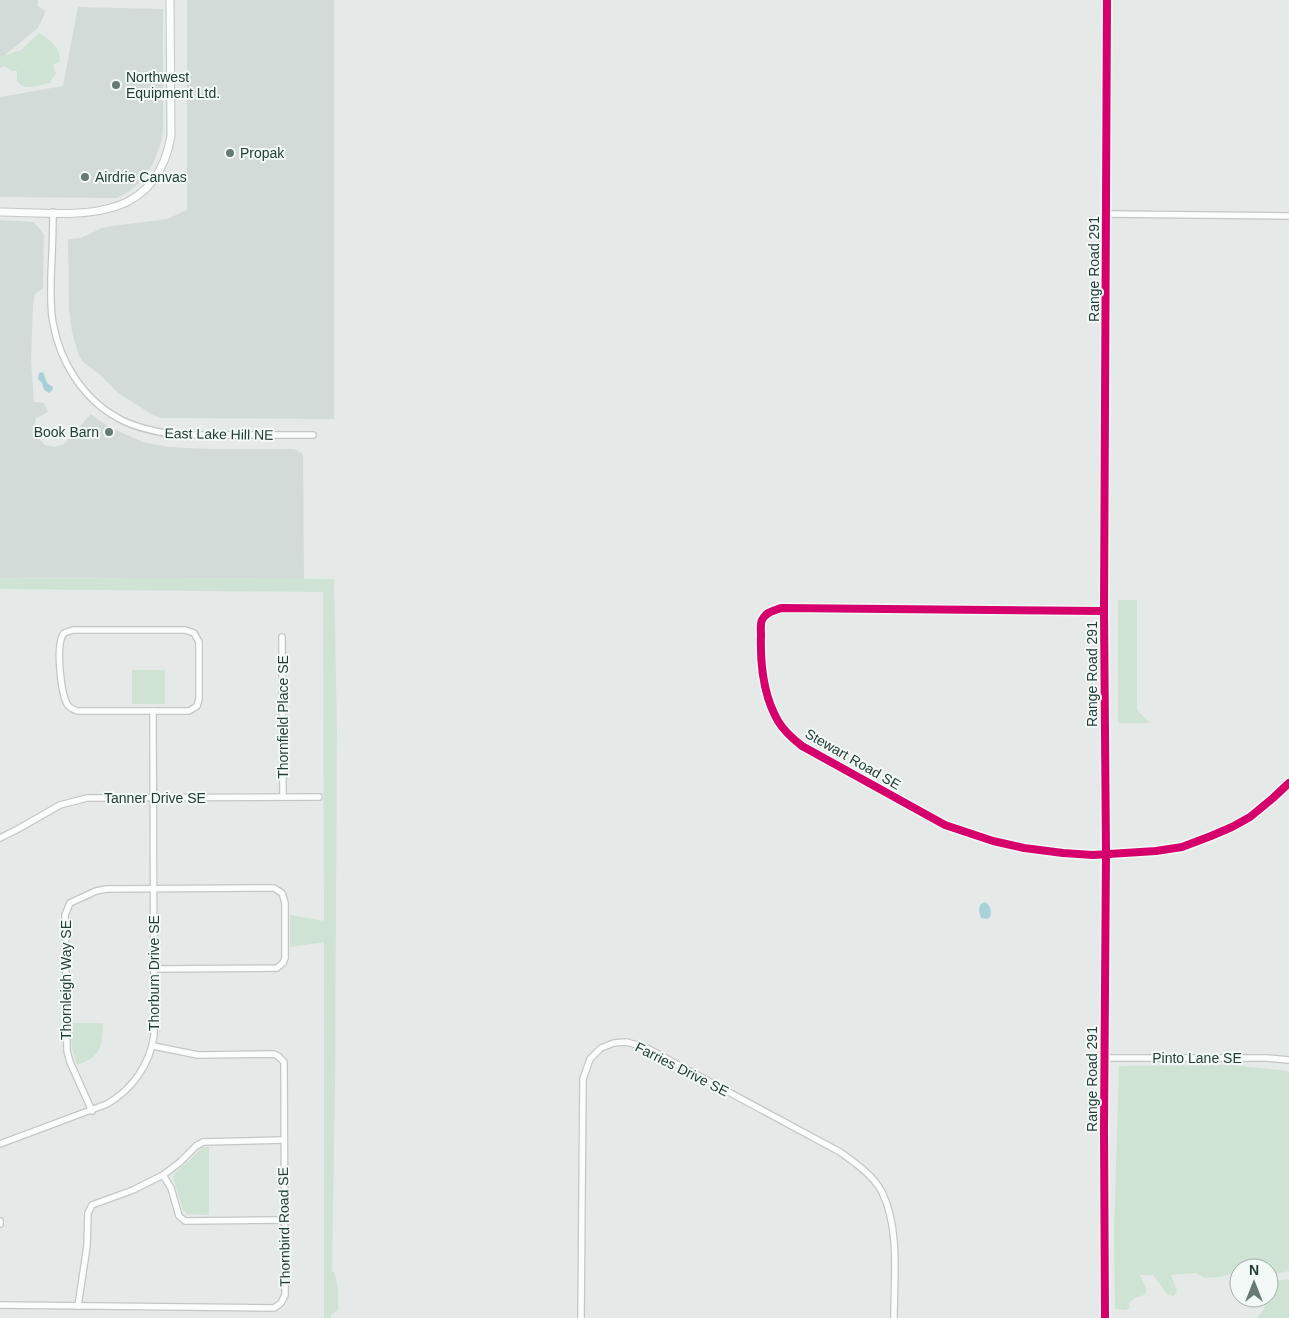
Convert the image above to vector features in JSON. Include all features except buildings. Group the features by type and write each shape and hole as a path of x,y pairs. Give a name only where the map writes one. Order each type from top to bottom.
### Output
{"street":[{"path":"0,212 90,212 117,208 141,193 153,181 166,157 171,136 170,0"},
{"name":"Range Road 291","path":"1105,1318 1106,853 1104,611 1107,0"},
{"name":"East Lake Hill NE","path":"53,212 52,322 63,359 72,375 100,406 118,419 159,432 177,435 312,435"},
{"path":"1107,214 1289,216"},
{"name":"Stewart Road SE","path":"1104,611 781,608 769,612 762,621 760,661 770,702 779,722 787,733 802,746 840,768 945,825 993,841 1024,848 1063,853 1093,855 1106,853"},
{"path":"73,630 185,630 194,633 199,642 199,700 197,706 188,711 153,711 77,711 71,708 66,702 62,681 61,637 68,631 73,630"},
{"name":"Thornfield Place SE","path":"282,637 283,797"},
{"name":"Thorburn Drive SE","path":"0,1144 92,1110 120,1096 129,1088 146,1064 153,1046 155,969 153,711"},
{"path":"1106,853 1156,851 1182,847 1212,836 1250,817 1289,783"},
{"name":"Tanner Drive SE","path":"0,838 48,811 87,798 319,797"},
{"name":"Thornleigh Way SE","path":"92,1110 70,1062 67,1051 65,1012 66,909 70,902 96,891 107,889 274,888 282,893 285,903 285,958 281,966 277,968 155,969"},
{"name":"Farries Drive SE","path":"581,1318 583,1079 590,1059 602,1048 614,1043 626,1042 645,1047 840,1152 871,1178 881,1191 888,1210 893,1235 894,1318"},
{"name":"Thornbird Road SE","path":"0,1306 274,1308 281,1303 285,1295 284,1062 274,1054 198,1055 153,1046"},
{"name":"Pinto Lane SE","path":"1105,1058 1267,1058 1289,1060"},
{"path":"78,1306 87,1246 88,1216 90,1208 95,1203 133,1190 163,1175 203,1142 284,1140"},
{"path":"163,1175 171,1188 179,1216 185,1221 284,1220"}],"shaded area":[{"path":"0,0 38,0 37,6 46,11 38,28 0,59"},
{"path":"187,0 334,0 334,419 161,418 118,393 100,375 83,362 79,356 72,332 69,308 68,239 81,238 102,228 167,219 187,210"},
{"path":"78,7 163,9 163,129 162,140 153,164 142,180 128,192 117,198 0,197 0,97 63,86"},
{"path":"0,220 34,222 44,234 43,288 35,294 33,306 31,361 34,402 44,403 48,412 36,418 35,424 38,438 45,445 55,447 64,444 91,414 109,427 143,442 168,447 297,450 303,454 304,579 0,577"}],"green space":[{"path":"39,33 57,48 60,57 59,62 53,65 56,73 50,83 28,87 17,81 17,71 12,71 4,66 0,68 0,57 21,50"},
{"path":"0,577 334,579 337,731 332,1271 335,1273 338,1289 338,1310 331,1315 331,1318 324,1318 324,942 290,947 290,915 324,921 323,592 0,589"},
{"path":"1118,600 1137,600 1137,710 1150,723 1118,723"},
{"path":"132,670 165,670 165,704 132,704"},
{"path":"71,1023 103,1023 99,1050 91,1058 77,1065 72,1048"},
{"path":"1233,1065 1289,1071 1289,1271 1279,1273 1279,1258 1229,1258 1229,1275 1205,1278 1196,1273 1171,1275 1177,1291 1174,1296 1167,1294 1153,1275 1140,1275 1147,1290 1144,1295 1135,1298 1129,1303 1130,1308 1125,1310 1115,1309 1114,1233 1119,1066"},
{"path":"203,1147 209,1147 209,1215 187,1214 183,1210 173,1177"},
{"path":"1289,1279 1289,1318 1257,1318 1264,1308 1279,1308 1279,1280"}],"water":[{"path":"43,372 47,383 53,387 49,393 44,390 42,383 38,379 39,373"},
{"path":"984,902 990,906 991,910 990,917 987,919 981,918 979,911 980,905"}],"cycle path":[{"path":"1105,1318 1106,853 1104,611 1107,0"},
{"path":"1104,611 781,608 768,613 761,623 761,657 766,690 778,721 789,735 802,746 945,825 993,841 1024,848 1093,855 1156,851 1182,847 1232,827 1250,817 1289,783"}],"place":[{"name":"Northwest Equipment Ltd.","path":"116,85"},
{"name":"Propak","path":"230,153"},
{"name":"Airdrie Canvas","path":"85,177"},
{"name":"Book Barn","path":"109,432"}]}
